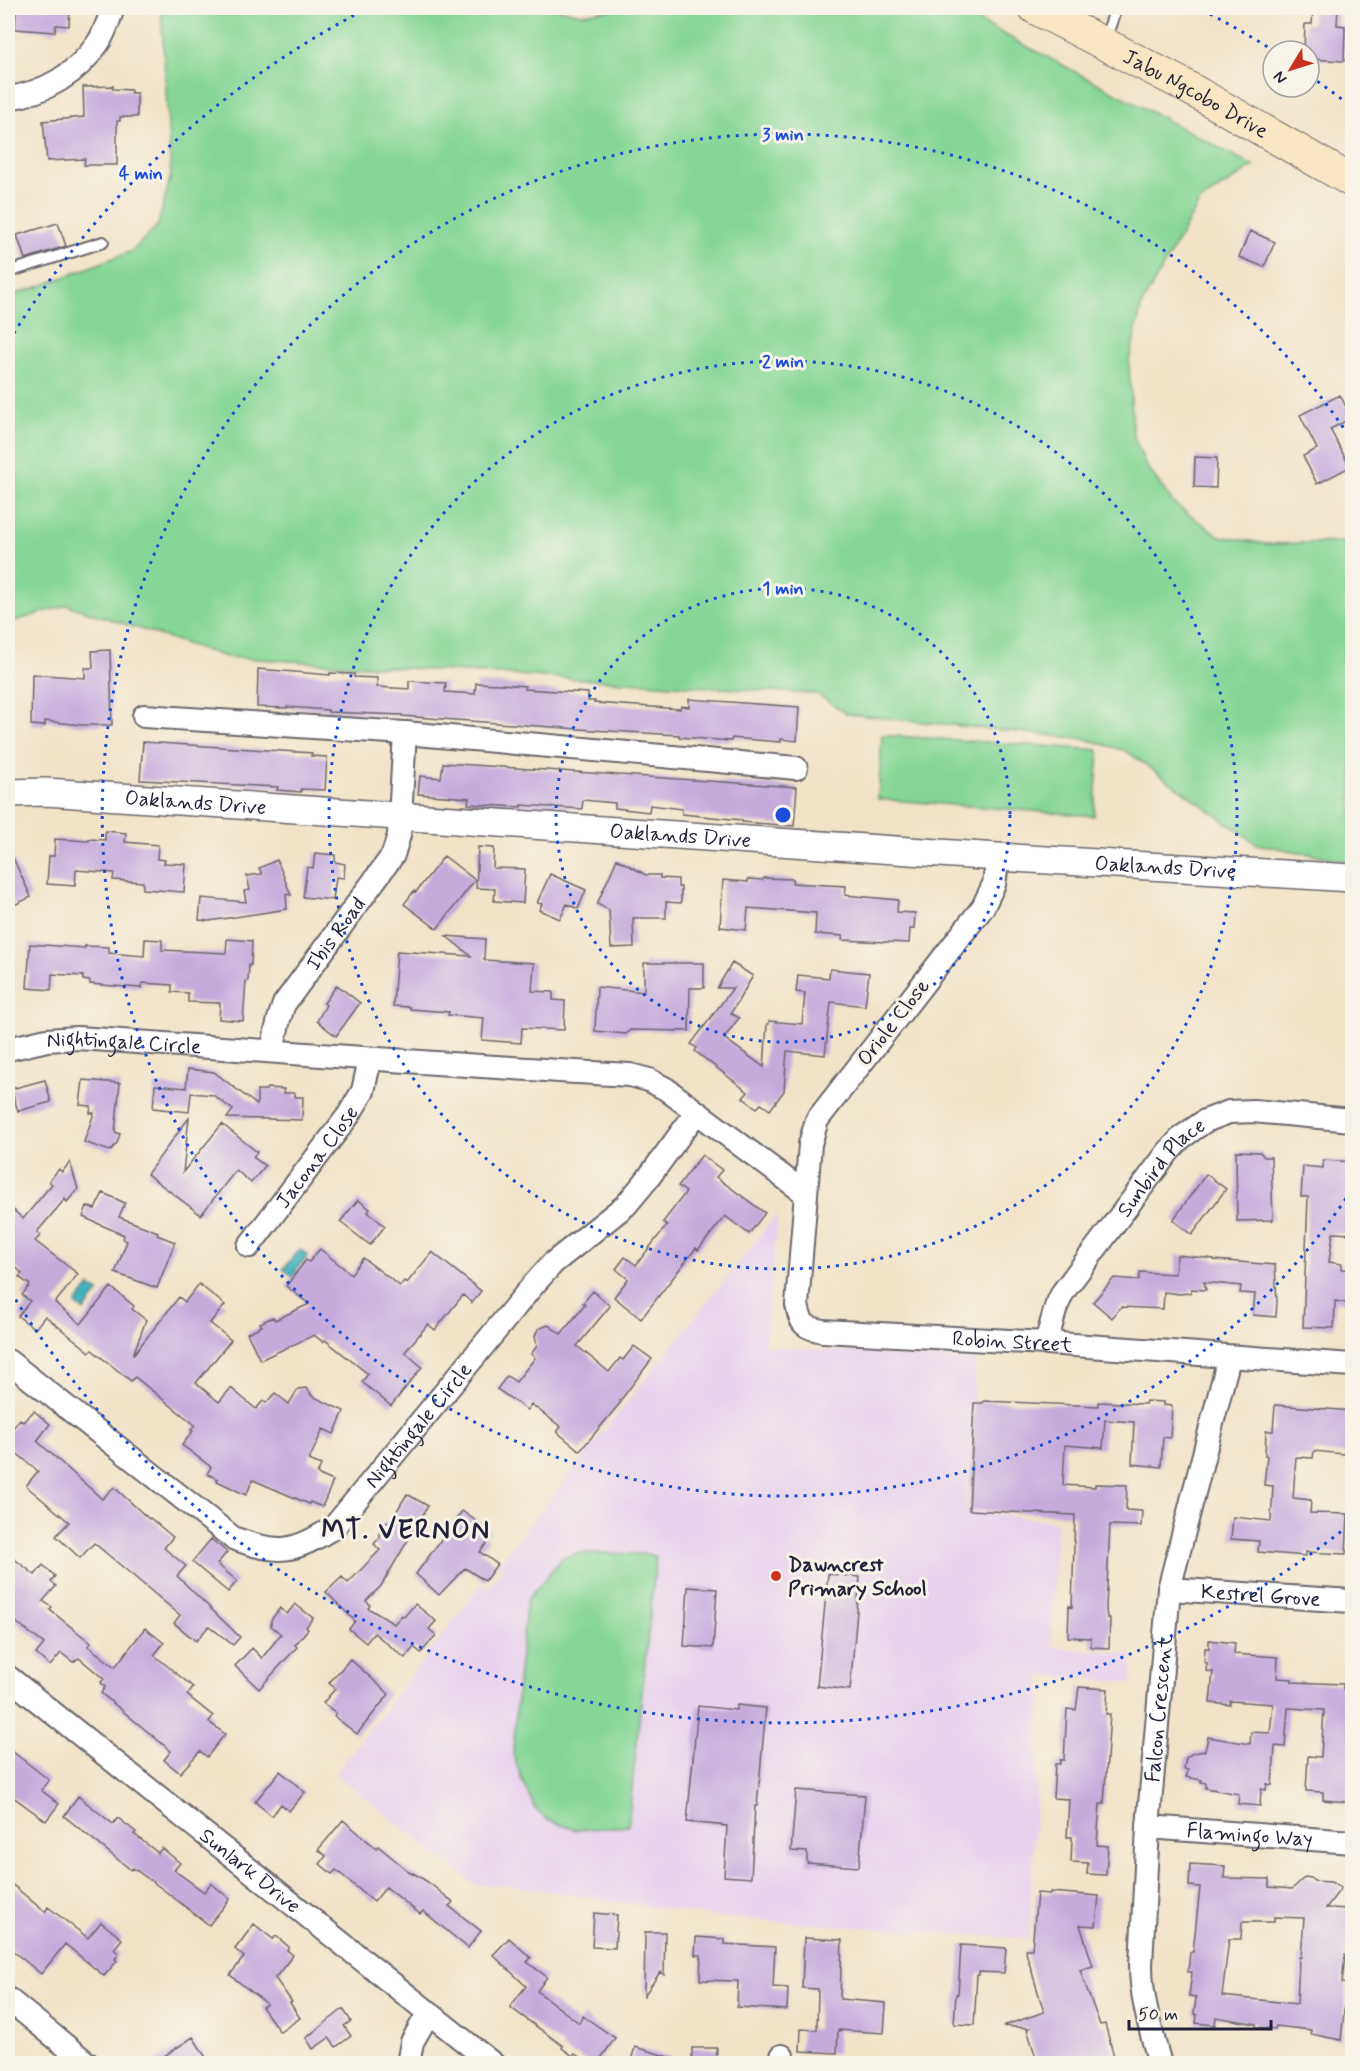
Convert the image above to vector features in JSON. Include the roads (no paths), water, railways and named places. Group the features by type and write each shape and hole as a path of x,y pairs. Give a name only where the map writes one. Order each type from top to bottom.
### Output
{"main road":[{"name":"Jabu Ngcobo Drive","path":"1035,8 1236,114 1353,181"}],"street":[{"path":"8,98 19,97 53,85 82,63 100,41 113,8"},
{"path":"144,716 405,733 796,768"},
{"name":"Ibis Road","path":"272,1050 284,1004 393,855 399,835 405,733"},
{"name":"Oaklands Drive","path":"8,793 46,792 998,857 1353,878"},
{"name":"Oriole Close","path":"806,1194 810,1144 817,1120 983,907 994,884 998,857"},
{"name":"Nightingale Circle","path":"8,1049 47,1040 76,1038 630,1075 649,1080 666,1089 806,1194"},
{"name":"Jacona Close","path":"249,1246 348,1116 363,1091 370,1059"},
{"name":"Sunbird Place","path":"1046,1343 1056,1307 1063,1293 1168,1152 1182,1137 1205,1121 1229,1112 1353,1120"},
{"name":"Nightingale Circle","path":"8,1362 233,1538 261,1548 285,1550 309,1542 334,1527 553,1263 626,1204 646,1181 696,1113"},
{"name":"Robin Street","path":"806,1194 797,1305 800,1319 808,1327 824,1331 1046,1343 1229,1358 1353,1365"},
{"name":"Falcon Crescent","path":"1160,2064 1148,2024 1141,1982 1148,1827 1169,1589 1229,1358"},
{"name":"Kestrel Grove","path":"1169,1589 1353,1601"},
{"name":"Sunlark Drive","path":"8,1677 493,2064"},
{"name":"Flamingo Way","path":"1148,1827 1353,1842"},
{"path":"8,1999 88,2064"},
{"path":"408,2064 412,2042 429,2012"}],"lane":[{"path":"1104,44 1116,8"},
{"path":"8,272 103,242"}],"water":[{"path":"300,1249 307,1257 295,1270 298,1272 293,1277 283,1269"},
{"path":"90,1286 99,1292 84,1311 76,1304"}],"place":[{"name":"Dawncrest Primary School","path":"776,1576"}],"district":[{"name":"MT. VERNON","path":"406,1529"}]}
